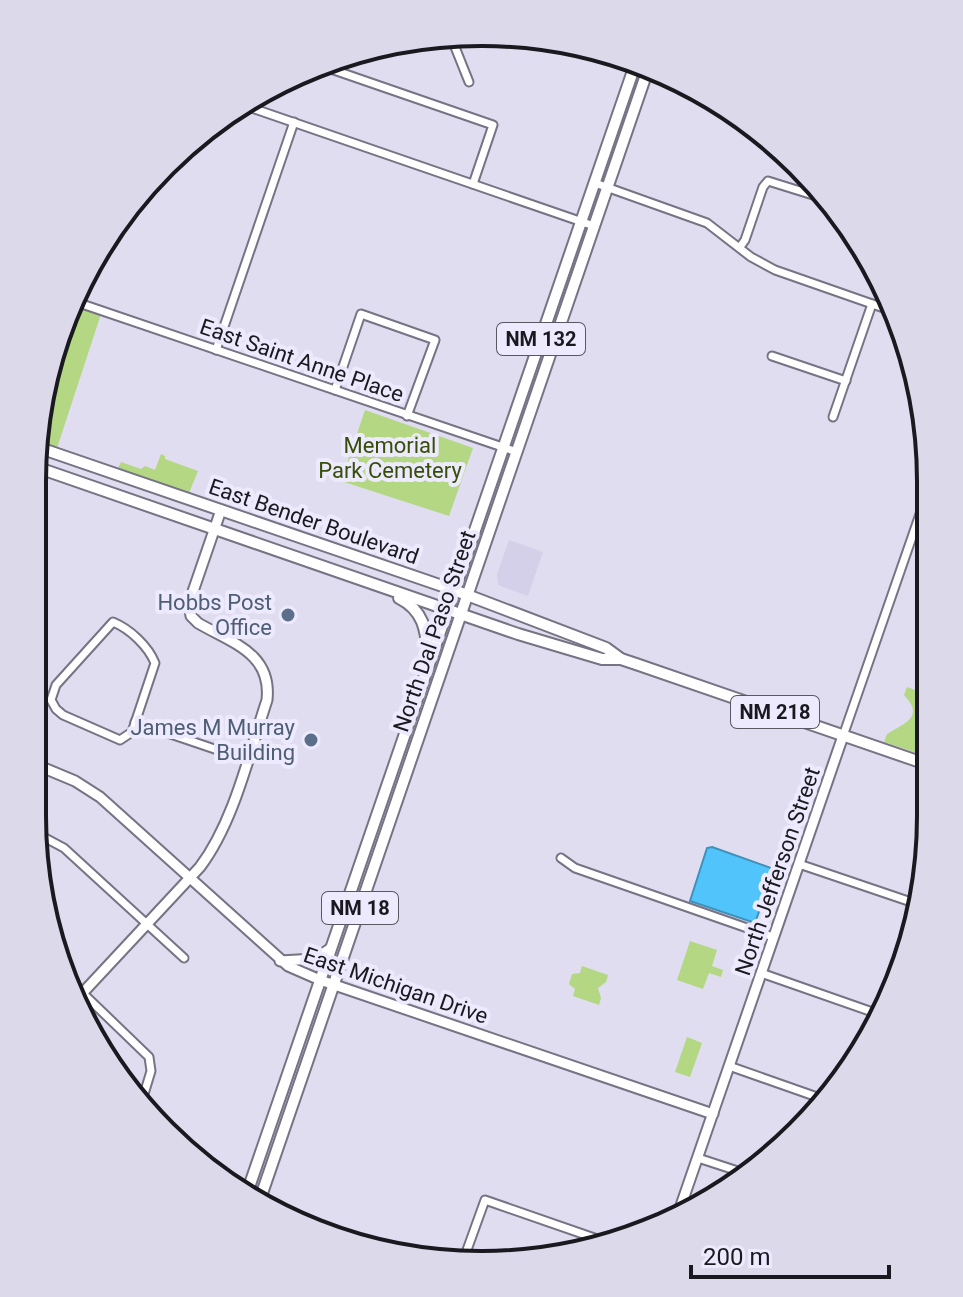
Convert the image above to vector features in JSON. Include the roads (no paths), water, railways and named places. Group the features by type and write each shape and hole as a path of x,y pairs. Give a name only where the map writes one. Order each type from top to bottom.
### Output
{"main road":[{"name":"North Dal Paso Street","path":"250,1184 632,73"},
{"name":"North Dal Paso Street","path":"262,1192 645,78"},
{"name":"East Bender Boulevard","path":"47,451 454,590 606,648 621,659 917,761"},
{"name":"East Bender Boulevard","path":"46,471 448,610 602,659 621,659"},
{"path":"337,572 348,554"},
{"path":"388,590 414,608 422,619 428,635 430,661"}],"street":[{"path":"455,47 469,82"},
{"path":"337,71 493,125 473,184"},
{"path":"256,109 594,226"},
{"path":"216,350 294,122"},
{"path":"740,247 768,181 809,194"},
{"path":"595,183 707,223 751,257 775,270 880,307"},
{"path":"833,417 872,304"},
{"name":"East Saint Anne Place","path":"84,305 517,452"},
{"path":"335,390 361,314 435,340 407,416"},
{"path":"772,356 846,381"},
{"path":"83,992 190,878 218,841 267,700 266,676 259,662 248,651 198,623 190,610 189,603 221,510"},
{"name":"North Jefferson Street","path":"682,1202 917,523"},
{"path":"113,622 123,626 151,652 155,663 135,722 132,732 120,740 63,715 51,700 56,685 113,622"},
{"path":"135,722 247,760"},
{"name":"East Michigan Drive","path":"46,769 75,781 100,797 280,961 320,980 713,1114"},
{"path":"47,839 64,848 184,958"},
{"path":"561,858 575,868 773,937"},
{"path":"799,864 909,901"},
{"path":"280,961 315,959 331,948"},
{"path":"761,973 870,1011"},
{"path":"84,993 149,1057 151,1071 145,1092"},
{"path":"729,1066 815,1096"},
{"path":"698,1158 734,1170"},
{"path":"467,1250 485,1200 591,1237"}],"water":[{"path":"712,847 774,869 755,923 690,901 707,848"}],"place":[{"name":"Hobbs Post Office","path":"288,615"},
{"name":"James M Murray Building","path":"311,740"}],"park label":[{"name":"Memorial Park Cemetery","path":"390,458"}]}
